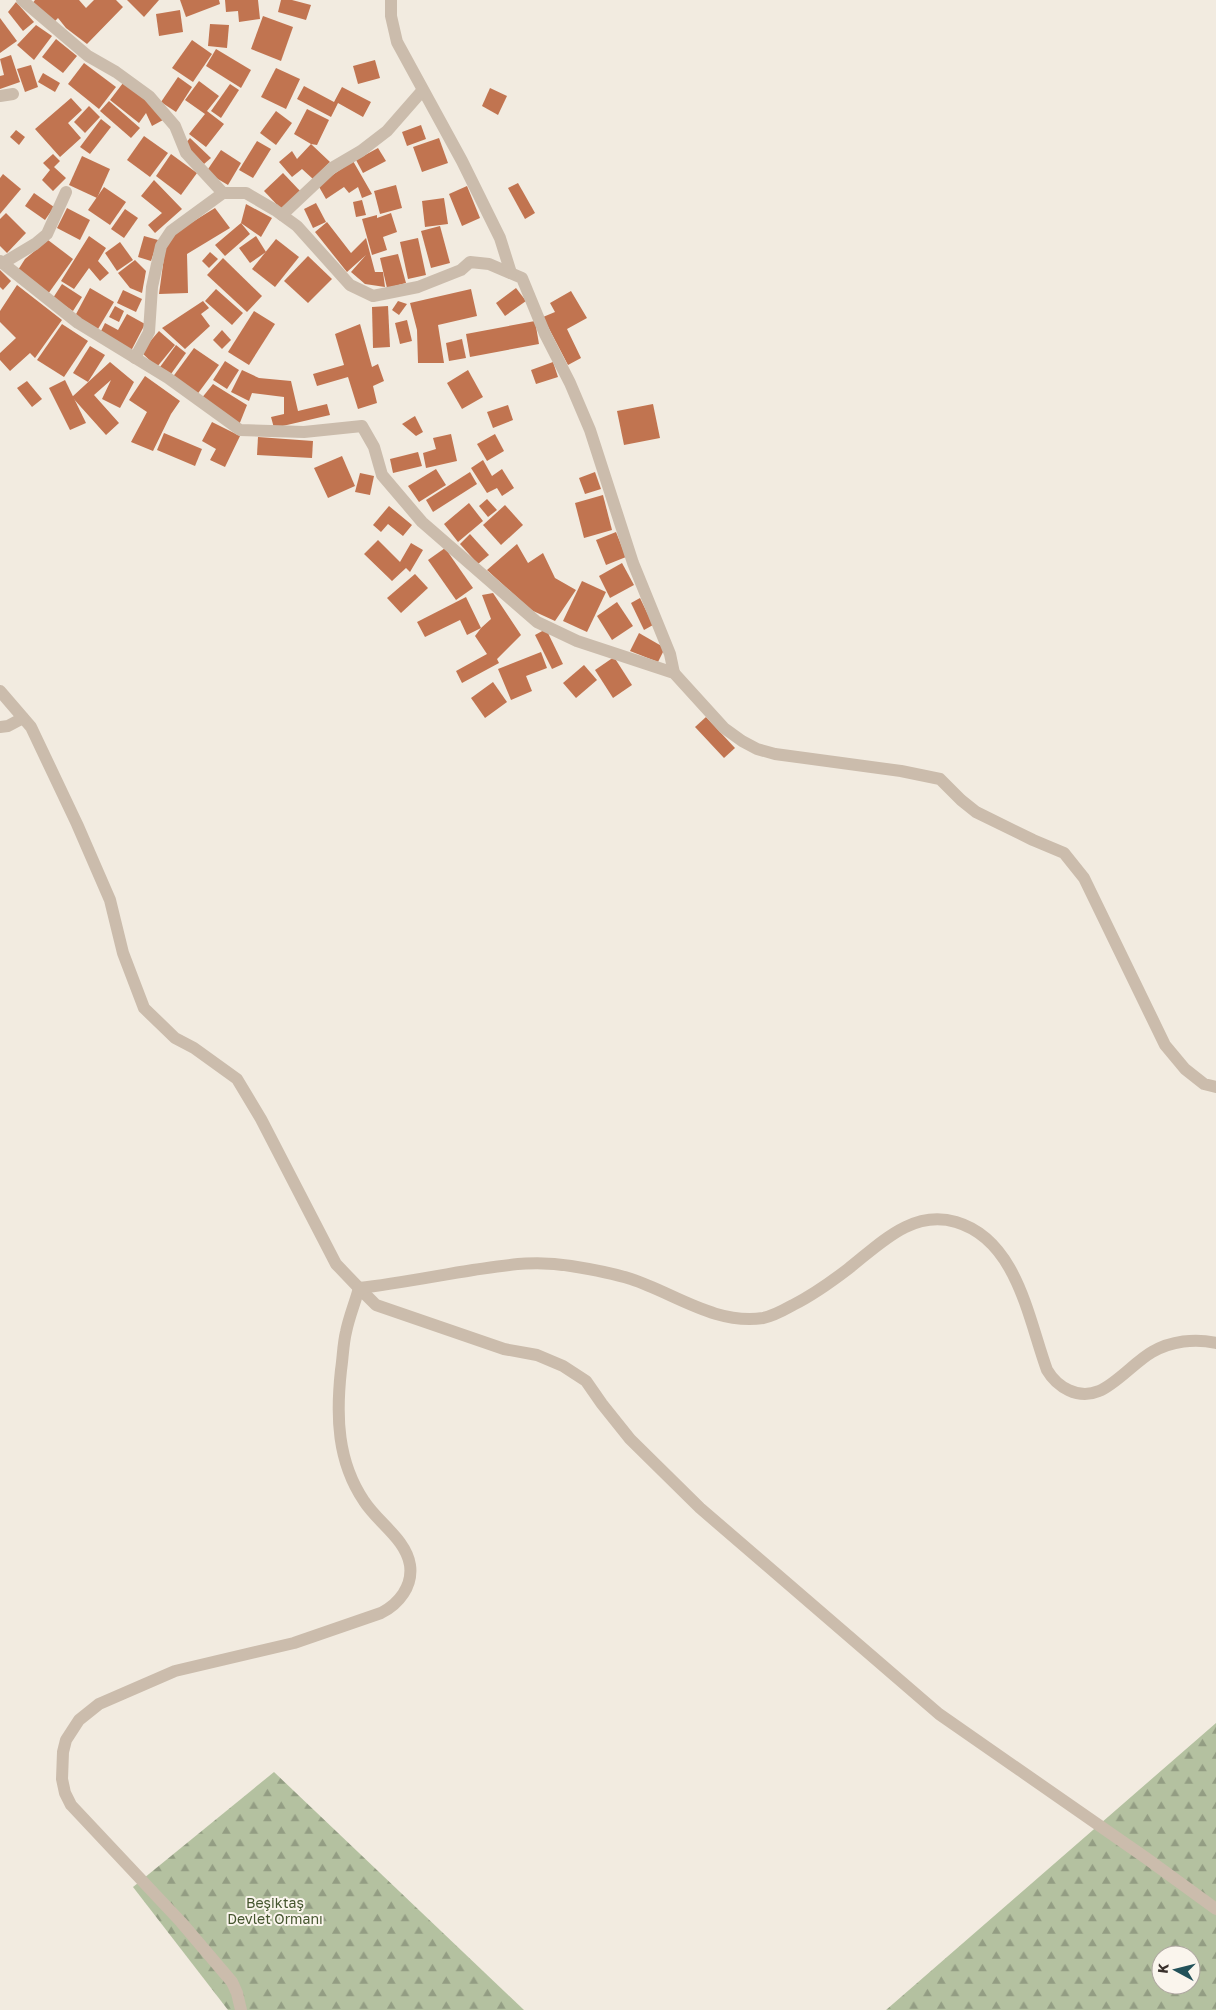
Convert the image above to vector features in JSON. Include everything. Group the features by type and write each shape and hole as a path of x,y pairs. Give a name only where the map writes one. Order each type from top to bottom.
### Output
{"street":[{"path":"22,0 88,56 116,72 149,96 175,126 186,153 223,193"},
{"path":"391,0 391,16 397,42 422,91 462,161 496,230 511,273"},
{"path":"282,215 332,168 361,151 387,131 422,91"},
{"path":"66,192 47,234 35,244 1,262 78,323 168,378 240,430 304,432 362,426 374,447 382,475 422,522 537,622 577,641 674,673 724,728 742,741 757,749 775,754 901,771 940,780 976,812 1033,840 1064,852 1084,878 1165,1045 1186,1069 1204,1084 1216,1087"},
{"path":"135,358 149,332 152,287 161,246 171,231 223,193 246,193 282,215 304,233 350,285 373,296 418,287 461,270 470,262 489,264 522,278 545,334 590,430 633,563 670,654 674,673"},
{"path":"0,691 31,727 110,900 124,953 144,1008 176,1038 194,1048 237,1079 261,1119 336,1264 359,1288 376,1305 504,1349 537,1355 563,1366 586,1382 630,1439 700,1508 939,1714 1216,1909"},
{"path":"0,726 8,726 23,718"},
{"path":"359,1288 527,1262 570,1266 630,1279 697,1307 720,1314 735,1318 763,1318 775,1315 818,1290 872,1248 903,1227 928,1220 941,1220 968,1226 981,1234 1001,1256 1021,1289 1046,1370 1058,1384 1066,1389 1083,1394 1101,1391 1142,1359 1163,1347 1187,1341 1216,1343"},
{"path":"241,2010 232,1982 181,1922 71,1805 62,1779 62,1752 66,1740 79,1720 99,1704 175,1672 294,1643 381,1613 389,1609 403,1596 410,1577 408,1556 396,1537 388,1531 369,1509 354,1484 342,1449 339,1431 339,1393 345,1333 359,1288"}],"green space":[{"path":"1216,1723 1216,2010 886,2010"},
{"name":"Beşiktaş Devlet Ormanı","path":"274,1772 524,2010 228,2010 133,1887"}],"building":[{"path":"35,0 79,0 86,8 94,0 116,0 123,7 87,44 66,28 58,18 53,23 32,4"},
{"path":"127,0 159,0 144,17"},
{"path":"180,0 219,0 220,4 186,17"},
{"path":"225,0 258,0 260,19 239,22 238,11 226,12"},
{"path":"281,0 292,0 311,5 306,20 278,12"},
{"path":"16,2 34,22 23,31 8,12"},
{"path":"180,10 183,32 159,36 156,14"},
{"path":"263,16 293,27 281,61 251,49"},
{"path":"0,18 17,41 0,53"},
{"path":"210,24 229,25 227,48 208,46"},
{"path":"36,25 52,36 34,60 17,45"},
{"path":"56,39 77,56 63,73 42,57"},
{"path":"192,40 212,54 193,82 172,68"},
{"path":"216,49 251,70 241,88 206,66"},
{"path":"11,55 20,82 0,89 0,76 4,75 0,59"},
{"path":"375,60 380,78 358,84 353,66"},
{"path":"84,63 116,87 99,109 68,84"},
{"path":"31,65 38,87 25,92 17,69"},
{"path":"276,68 300,79 286,109 261,97"},
{"path":"43,73 60,83 55,92 38,82"},
{"path":"178,77 192,87 176,112 161,102"},
{"path":"199,81 219,96 207,111 224,124 206,147 189,134 205,114 185,100"},
{"path":"123,83 152,105 163,120 152,126 146,113 139,123 110,100"},
{"path":"230,84 239,90 221,118 211,111"},
{"path":"304,86 334,102 342,87 371,102 363,117 338,103 331,117 297,99"},
{"path":"490,88 507,96 498,115 482,106"},
{"path":"71,98 82,110 68,123 81,138 60,157 35,129"},
{"path":"109,101 140,128 131,138 100,111"},
{"path":"89,106 100,117 85,133 74,122"},
{"path":"307,109 329,120 317,145 311,144 294,134"},
{"path":"276,111 292,123 276,145 260,133"},
{"path":"101,119 111,127 90,154 80,147"},
{"path":"421,125 426,139 407,146 402,132"},
{"path":"16,130 25,137 19,145 10,137"},
{"path":"144,136 168,153 150,177 127,160"},
{"path":"190,138 211,158 204,164 184,145"},
{"path":"439,138 448,163 422,172 413,147"},
{"path":"257,141 271,149 253,178 239,170"},
{"path":"311,144 330,162 313,179 302,169 292,177 279,162 292,151 297,159"},
{"path":"378,148 386,161 363,173 356,160"},
{"path":"221,150 241,163 228,185 206,172"},
{"path":"53,154 60,161 54,167 66,178 53,191 42,180 50,170 43,163"},
{"path":"171,154 197,173 181,195 156,176"},
{"path":"82,156 110,169 97,198 69,185"},
{"path":"353,161 372,194 362,198 358,187 349,193 344,187 326,199 318,185"},
{"path":"283,173 301,192 282,210 264,191"},
{"path":"3,174 21,189 0,214 0,178"},
{"path":"154,180 182,209 155,233 148,225 162,213 141,196"},
{"path":"518,183 535,213 525,219 508,188"},
{"path":"396,185 402,208 380,214 374,191"},
{"path":"467,186 480,218 462,226 449,194"},
{"path":"104,187 126,202 110,225 88,210"},
{"path":"34,193 54,207 45,220 25,206"},
{"path":"444,198 448,224 425,227 422,201"},
{"path":"362,200 366,215 356,217 353,202"},
{"path":"316,203 326,222 313,228 304,209"},
{"path":"246,204 272,218 261,237 241,223"},
{"path":"67,208 90,220 80,240 57,228"},
{"path":"215,208 230,228 187,254 188,293 159,294 165,250 173,234"},
{"path":"125,209 138,218 124,238 111,229"},
{"path":"6,213 26,233 7,253 0,246 0,219"},
{"path":"391,213 397,232 383,237 387,250 372,255 362,219 377,215 377,218"},
{"path":"327,222 351,253 366,238 375,272 383,272 385,287 365,284 351,272 366,255 347,272 315,232"},
{"path":"241,223 250,234 225,256 215,245"},
{"path":"440,226 450,263 431,268 421,231"},
{"path":"89,236 106,248 98,261 109,273 100,281 89,268 74,289 61,281"},
{"path":"144,236 158,240 151,261 138,257"},
{"path":"256,236 266,252 250,263 239,248"},
{"path":"418,238 426,275 408,279 400,242"},
{"path":"276,239 299,257 275,287 252,269"},
{"path":"48,240 73,259 48,294 18,270 25,259"},
{"path":"120,242 133,260 117,271 105,253"},
{"path":"210,252 218,259 209,268 202,261"},
{"path":"398,254 406,283 387,288 380,258"},
{"path":"308,256 332,279 308,303 284,281"},
{"path":"223,258 262,296 247,312 207,275"},
{"path":"135,260 146,271 142,293 130,288 118,273"},
{"path":"0,270 11,281 3,290 0,287"},
{"path":"62,284 82,297 73,311 53,298"},
{"path":"17,285 62,320 35,358 30,353 10,371 0,360 0,353 16,338 0,322 0,311"},
{"path":"90,288 114,302 98,329 75,316"},
{"path":"516,288 526,301 505,316 496,303"},
{"path":"216,289 243,313 232,325 205,301"},
{"path":"471,289 477,316 438,325 444,363 418,363 417,330 410,303"},
{"path":"123,290 142,299 136,312 117,303"},
{"path":"571,291 587,318 567,329 581,358 568,365 543,317 555,312 550,303"},
{"path":"203,301 209,308 201,314 210,326 185,349 162,328"},
{"path":"398,301 407,304 399,315 392,310"},
{"path":"115,306 124,311 119,322 109,317"},
{"path":"388,306 390,347 373,348 372,307"},
{"path":"254,311 275,324 249,365 228,352"},
{"path":"127,314 145,324 131,351 100,333 105,323 118,330"},
{"path":"407,320 412,341 400,344 395,323"},
{"path":"535,321 539,344 470,357 466,334"},
{"path":"62,324 88,341 64,377 37,360"},
{"path":"360,324 372,367 378,364 384,381 373,386 377,403 358,409 348,377 317,386 313,374 344,365 335,334"},
{"path":"222,330 231,340 222,349 213,340"},
{"path":"159,331 175,345 157,367 141,352"},
{"path":"462,339 466,358 449,361 446,343"},
{"path":"176,345 186,353 171,374 160,367"},
{"path":"90,346 105,355 88,382 73,373"},
{"path":"194,348 219,365 196,396 172,378"},
{"path":"225,361 239,370 227,389 213,380"},
{"path":"110,362 134,382 120,408 102,399 111,380 94,395 119,423 106,435 72,397"},
{"path":"553,362 558,377 536,384 531,370"},
{"path":"242,370 259,378 291,381 298,411 327,404 330,415 274,428 271,417 284,414 284,397 252,393 249,401 231,392"},
{"path":"468,370 483,397 462,409 447,383"},
{"path":"145,376 180,401 171,414 153,451 131,442 147,412 129,400"},
{"path":"65,380 86,423 70,430 49,388"},
{"path":"27,381 42,399 32,407 17,388"},
{"path":"213,384 247,405 239,425 201,399"},
{"path":"653,404 660,438 624,445 617,411"},
{"path":"508,405 513,420 493,428 487,412"},
{"path":"415,416 423,432 416,436 402,424"},
{"path":"212,422 240,436 225,467 210,460 216,449 202,441"},
{"path":"164,433 202,449 195,466 157,450"},
{"path":"451,434 457,461 426,468 423,453 436,449 433,438"},
{"path":"495,434 504,451 487,461 477,444"},
{"path":"258,437 313,441 312,458 257,455"},
{"path":"418,452 422,466 393,473 390,459"},
{"path":"342,456 355,486 328,498 314,468"},
{"path":"483,460 492,476 502,469 514,488 502,496 497,488 487,493 471,468"},
{"path":"436,469 446,485 419,502 408,486"},
{"path":"470,472 477,484 433,512 426,500"},
{"path":"595,472 601,489 585,494 579,478"},
{"path":"360,473 374,476 370,495 355,492"},
{"path":"603,495 612,530 584,538 575,503"},
{"path":"487,499 497,510 488,517 479,506"},
{"path":"469,503 483,521 458,542 444,524"},
{"path":"505,505 523,525 501,545 483,525"},
{"path":"389,506 412,525 403,536 388,524 381,532 373,525"},
{"path":"616,532 626,557 606,565 596,540"},
{"path":"470,534 489,555 478,564 460,544"},
{"path":"378,540 400,562 411,543 423,550 410,572 406,568 392,581 364,554"},
{"path":"517,544 528,563 543,553 555,578 576,590 555,621 531,610 487,570"},
{"path":"445,548 473,588 456,600 428,560"},
{"path":"622,563 634,585 610,598 599,576"},
{"path":"415,574 428,588 401,613 387,598"},
{"path":"582,581 606,592 587,632 563,621"},
{"path":"493,593 521,635 497,659 499,663 462,683 456,671 487,654 475,636 491,619 482,595"},
{"path":"466,597 481,628 467,635 460,620 425,637 417,622"},
{"path":"640,598 653,625 644,630 631,603"},
{"path":"617,602 633,626 612,640 597,616"},
{"path":"546,629 563,664 552,669 535,635"},
{"path":"639,633 665,648 658,662 630,651"},
{"path":"541,652 547,668 526,676 532,691 511,700 498,669"},
{"path":"614,657 632,685 613,698 595,670"},
{"path":"584,665 597,680 576,698 563,683"},
{"path":"493,682 507,702 485,718 471,698"},
{"path":"706,717 735,748 724,758 695,727"}]}
